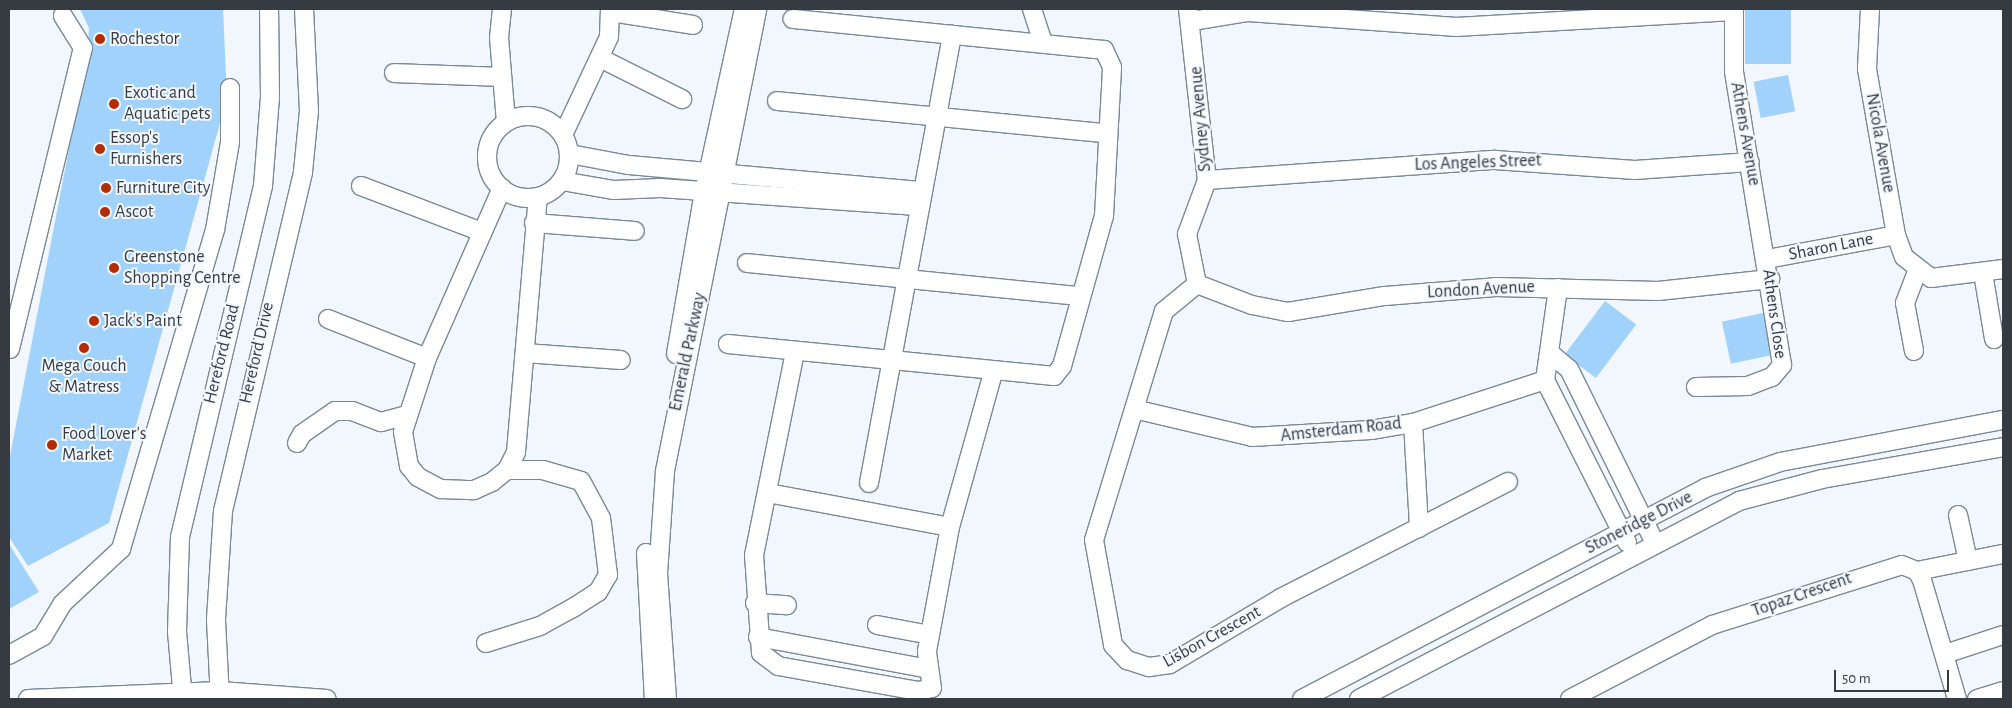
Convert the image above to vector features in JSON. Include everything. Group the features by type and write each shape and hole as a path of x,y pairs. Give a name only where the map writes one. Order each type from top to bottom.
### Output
{"street":[{"name":"Hereford Road","path":"183,696 177,632 180,536 263,186 270,98 269,9"},
{"name":"Hereford Drive","path":"220,695 216,618 223,511 308,138 304,9"},
{"path":"502,9 501,77 506,122"},
{"name":"Emerald Parkway","path":"667,699 658,574 665,471 722,194 717,170 744,9"},
{"name":"Emerald Parkway","path":"654,699 646,576 649,519 704,192 717,170 757,9"},
{"path":"1032,9 1043,43"},
{"name":"Nicola Avenue","path":"1870,9 1867,69 1896,235 1904,257 1917,271"},
{"path":"563,135 609,37 610,10 692,25"},
{"path":"1190,15 1248,12 1456,27 1734,10"},
{"name":"Athens Avenue","path":"1734,10 1734,71 1767,259"},
{"name":"Sydney Avenue","path":"1190,15 1207,180 1187,234 1197,284"},
{"path":"10,349 83,48 63,16"},
{"path":"728,344 1048,378 1059,373 1104,216 1109,55 1092,48 952,35 860,17 793,19"},
{"path":"870,483 952,35"},
{"path":"600,58 682,99"},
{"path":"394,73 501,77"},
{"path":"9,655 43,636 62,604 121,548 215,230 230,142 230,88"},
{"path":"777,101 1106,133"},
{"path":"533,116 547,120 563,135 570,154 562,181 538,197 516,197 502,188 489,170 487,157 495,132 506,122 533,116"},
{"path":"570,154 629,165 717,170 921,199"},
{"name":"Los Angeles Street","path":"1207,180 1495,160 1635,170 1750,162"},
{"path":"562,181 614,190 921,199"},
{"path":"361,186 482,232"},
{"path":"486,643 540,626 573,608 598,592 608,575 601,518 581,480 543,470 507,470 474,490 456,492 429,484 410,466 404,449 407,415 427,358 502,188"},
{"path":"507,470 519,433 534,223 538,197"},
{"path":"534,223 635,231"},
{"name":"Sharon Lane","path":"1767,259 1896,235"},
{"name":"Athens Close","path":"1696,387 1748,386 1778,372 1783,356 1767,259"},
{"path":"748,263 1080,296"},
{"path":"1914,351 1905,303 1917,271 1938,278 2003,269"},
{"path":"1983,273 1994,339"},
{"name":"London Avenue","path":"1197,284 1252,305 1288,312 1395,295 1510,286 1676,290 1770,279"},
{"name":"Lisbon Crescent","path":"1197,284 1164,311 1134,408 1094,550 1113,645 1138,665 1170,664 1281,598 1508,482"},
{"path":"1558,288 1545,380 1633,555"},
{"path":"328,319 427,358"},
{"path":"525,352 621,360"},
{"path":"795,352 754,555 758,637 764,658 778,666 925,692 932,684 929,669 930,634 950,527 993,373"},
{"path":"1550,354 1569,369 1655,543"},
{"name":"Amsterdam Road","path":"1134,408 1252,437 1371,430 1413,423 1545,380"},
{"path":"297,443 302,434 334,411 352,410 381,422 407,415"},
{"name":"Stoneridge Drive","path":"1302,699 1705,488 1780,462 2003,420"},
{"path":"1413,423 1419,528"},
{"name":"Stoneridge Drive","path":"1360,699 1655,543 1739,501 1773,492 2003,447"},
{"path":"768,492 950,527"},
{"path":"1958,515 1968,561"},
{"path":"1957,699 1945,654 1917,571 2003,554"},
{"name":"Topaz Crescent","path":"1570,699 1712,625 1892,565 1917,571"},
{"path":"755,603 786,605"},
{"path":"877,625 930,634"},
{"path":"1945,654 2003,635"},
{"path":"758,637 929,669"},
{"path":"1977,699 2003,691"},
{"path":"28,699 220,695 327,699"}],"building":[{"name":"Greenstone Shopping Centre","path":"80,9 223,9 227,98 109,523 28,566 9,537 9,461 87,55 89,28"},
{"path":"1745,10 1791,10 1791,64 1745,64"},
{"path":"1788,75 1795,111 1761,118 1754,82"},
{"path":"1605,301 1636,324 1596,378 1565,355"},
{"path":"1763,313 1772,355 1731,364 1722,322"},
{"path":"9,544 39,592 9,609"}],"place":[{"name":"Rochestor","path":"100,39"},
{"name":"Exotic and Aquatic pets","path":"114,104"},
{"name":"Essop's Furnishers","path":"100,149"},
{"name":"Furniture City","path":"106,188"},
{"name":"Ascot","path":"105,212"},
{"name":"Greenstone Shopping Centre","path":"114,268"},
{"name":"Jack's Paint","path":"94,321"},
{"name":"Mega Couch & Matress","path":"84,348"},
{"name":"Food Lover's Market","path":"52,445"}]}
